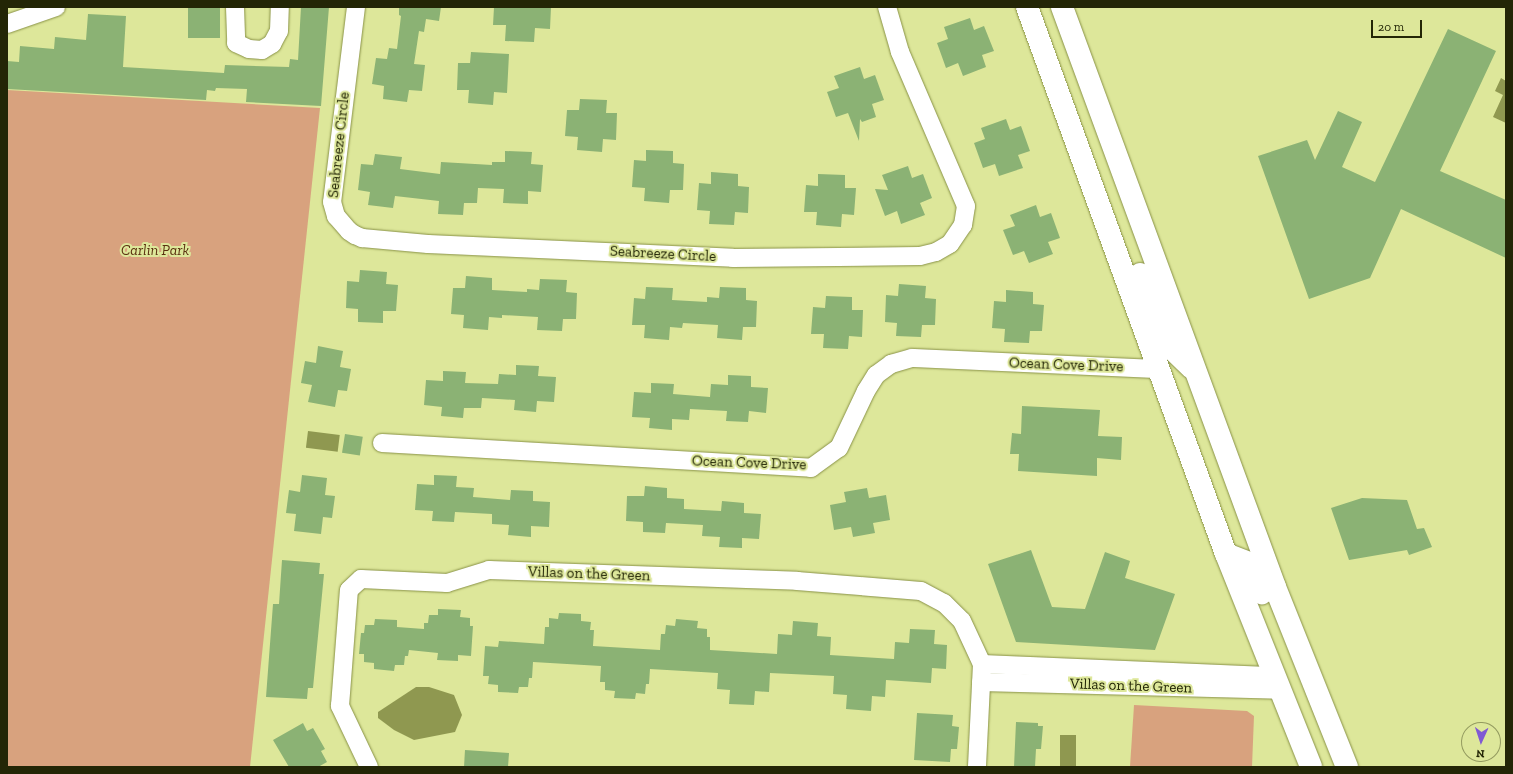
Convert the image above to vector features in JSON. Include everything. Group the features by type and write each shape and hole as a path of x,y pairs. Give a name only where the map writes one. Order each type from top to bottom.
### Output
{"main road":[{"path":"1027,7 1226,554 1311,767"},
{"path":"1062,7 1274,587 1347,767"},
{"path":"1069,121 1108,191 1166,343 1196,372"},
{"path":"1226,554 1249,563 1335,767"}],"street":[{"path":"7,24 56,7"},
{"path":"235,7 236,43 249,50 262,50 272,44 279,31 280,7"},
{"name":"Seabreeze Circle","path":"356,7 332,202 336,216 348,232 362,238 428,244 733,258 920,256 936,252 950,244 963,225 966,206 900,52 887,7"},
{"name":"Ocean Cove Drive","path":"382,443 811,468 839,448 866,391 876,374 891,364 912,358 1158,369"},
{"name":"Villas on the Green","path":"369,767 340,706 348,590 361,579 447,583 489,570 797,580 921,591 944,604 962,620 982,664 977,767"},
{"name":"Villas on the Green","path":"982,664 1277,683"},
{"name":"Villas on the Green","path":"981,682 1277,683"}],"green space":[{"name":"Carlin Park","path":"7,90 320,108 250,767 7,767"},
{"path":"1134,705 1247,711 1254,716 1252,767 1130,767"}],"shaded area":[{"path":"1501,78 1506,81 1506,123 1493,117 1503,95 1495,91"},
{"path":"308,431 340,435 338,452 306,448"},
{"path":"416,687 429,687 454,695 462,715 455,732 414,740 394,730 378,718 378,712"},
{"path":"1060,735 1076,735 1076,767 1060,767"}],"building":[{"path":"188,7 220,7 220,38 188,38"},
{"path":"301,7 329,7 321,106 246,102 247,89 216,88 215,91 207,90 206,100 7,89 7,61 19,62 20,46 54,49 55,37 86,40 88,14 126,16 123,67 224,73 225,65 289,67 290,59 298,60"},
{"path":"399,7 441,7 439,21 426,19 424,32 419,31 414,64 425,65 422,91 409,90 407,102 383,99 384,86 372,84 376,58 387,59 389,48 397,49 401,16 399,15"},
{"path":"494,7 551,7 550,29 535,28 534,42 505,41 506,25 493,25"},
{"path":"970,18 974,30 984,26 994,51 982,55 986,67 963,76 958,63 946,68 937,43 948,39 944,27"},
{"path":"1448,29 1496,51 1440,171 1506,200 1506,258 1401,209 1370,278 1309,299 1258,156 1307,140 1315,160 1338,111 1362,122 1342,167 1375,182"},
{"path":"471,52 509,54 507,93 494,92 493,105 468,103 469,90 457,90 458,63 470,63"},
{"path":"860,67 864,79 875,75 884,100 872,104 876,117 862,122 860,119 859,141 848,113 836,117 827,92 839,88 834,76"},
{"path":"580,99 607,100 606,113 617,113 616,140 603,139 602,152 577,150 578,137 565,136 567,110 579,110"},
{"path":"1006,119 1010,130 1021,126 1030,151 1018,155 1023,168 999,176 995,164 983,168 974,143 985,139 981,128"},
{"path":"646,150 673,151 673,163 684,164 683,190 670,190 669,203 644,201 645,188 632,187 634,160 646,161"},
{"path":"505,151 532,152 531,164 543,165 541,192 528,191 528,204 503,203 504,189 478,188 477,203 464,203 463,215 438,214 439,201 395,196 393,208 368,205 370,192 358,190 361,164 373,165 375,154 402,157 400,169 440,174 441,162 492,165 492,162 505,162"},
{"path":"908,166 912,178 923,174 932,198 920,203 925,215 901,224 897,211 885,216 875,189 888,190 882,175"},
{"path":"711,172 738,174 738,186 749,187 748,213 735,212 734,225 709,224 710,211 697,210 699,183 711,184"},
{"path":"818,174 845,175 845,188 856,188 854,215 842,214 841,227 816,225 817,212 804,212 806,185 818,186"},
{"path":"1036,205 1040,217 1051,213 1060,238 1048,242 1053,254 1029,263 1024,251 1013,255 1003,230 1015,226 1010,215"},
{"path":"360,270 387,272 386,284 398,285 396,311 383,311 383,323 358,322 358,309 346,308 347,281 359,282"},
{"path":"466,276 492,278 492,290 527,292 527,289 539,290 540,279 567,280 566,292 577,293 576,319 563,319 562,331 537,330 538,317 502,315 502,318 489,317 488,330 463,328 464,315 451,314 453,288 465,288"},
{"path":"899,284 926,286 925,298 936,299 935,325 922,325 921,337 896,336 897,323 885,322 886,295 898,296"},
{"path":"646,287 673,288 672,300 707,302 707,297 719,298 720,287 746,288 746,300 757,301 756,327 743,327 742,340 717,338 718,325 683,323 682,328 670,327 669,340 644,338 645,325 632,325 634,298 645,299"},
{"path":"1006,290 1033,292 1033,304 1044,305 1042,331 1030,331 1029,343 1004,342 1005,329 992,328 994,301 1006,302"},
{"path":"826,296 852,297 852,310 863,310 862,337 849,336 848,349 823,348 824,334 811,334 813,307 825,308"},
{"path":"318,346 343,351 340,367 351,369 347,391 338,390 335,407 308,402 312,385 301,383 305,361 316,363"},
{"path":"516,365 539,366 538,376 556,377 554,402 537,401 536,412 514,410 515,400 482,398 481,408 464,408 463,418 441,416 442,407 424,405 426,380 443,381 443,371 466,372 465,383 498,384 499,374 516,375"},
{"path":"728,375 751,376 751,387 768,388 766,413 749,411 748,422 726,421 727,411 690,409 689,420 672,419 672,430 649,428 650,418 632,417 634,392 651,393 651,383 674,384 673,394 710,397 711,384 728,385"},
{"path":"1022,406 1100,410 1098,436 1122,437 1121,460 1097,458 1097,476 1018,471 1019,454 1010,454 1012,433 1021,434"},
{"path":"345,434 363,437 360,456 342,453"},
{"path":"302,475 327,478 325,495 335,496 332,518 323,517 321,534 294,531 296,514 286,513 289,490 300,492"},
{"path":"434,475 457,476 456,487 474,488 473,497 510,500 511,490 533,491 533,501 550,502 549,527 531,526 531,537 508,535 509,525 492,524 492,514 455,512 454,522 432,521 433,511 415,510 417,484 434,485"},
{"path":"645,486 667,488 667,498 684,499 684,509 721,511 722,501 744,503 744,513 761,514 759,539 742,538 742,548 719,547 720,537 702,536 703,525 666,523 665,533 643,532 643,522 626,521 627,496 644,496"},
{"path":"867,488 869,498 886,495 890,520 873,523 875,533 853,537 851,527 834,530 830,505 846,502 844,492"},
{"path":"1362,498 1407,500 1417,529 1424,528 1432,547 1409,555 1407,550 1349,560 1331,508"},
{"path":"1031,550 1052,607 1085,609 1105,552 1130,561 1125,578 1175,594 1155,650 1016,642 988,564"},
{"path":"282,560 320,563 319,574 324,574 313,688 308,688 307,699 266,697 273,604 279,604"},
{"path":"438,609 461,610 460,617 470,618 470,626 473,626 471,656 458,655 458,661 437,660 438,653 409,650 408,656 405,656 404,665 395,665 394,671 374,669 374,663 364,662 364,654 359,654 361,633 364,633 365,625 374,625 375,619 397,620 397,627 424,629 424,623 428,623 429,615 438,615"},
{"path":"559,613 581,614 581,621 591,622 590,630 594,630 593,646 660,650 661,634 665,634 666,625 675,626 676,619 698,621 697,628 707,629 707,637 710,637 710,650 777,654 778,634 792,635 793,621 818,623 817,636 831,637 830,655 894,659 895,642 909,643 910,629 935,630 934,644 947,645 946,669 932,668 931,683 886,680 885,697 872,696 871,711 846,709 847,695 833,694 834,676 770,673 769,692 755,691 754,705 729,704 730,690 717,689 718,673 650,669 649,684 646,684 645,694 636,693 635,699 614,698 615,691 605,690 605,682 600,682 601,666 533,662 532,678 529,678 528,687 519,687 518,693 498,692 498,685 488,684 489,676 483,676 485,646 498,647 499,641 544,644 545,627 549,627 549,618 558,619"},
{"path":"917,713 953,715 952,726 959,727 957,749 951,749 950,762 914,760"},
{"path":"1016,722 1038,723 1038,726 1043,726 1041,749 1036,749 1035,767 1014,767"},
{"path":"303,723 307,731 313,728 325,749 321,751 327,762 318,767 289,767 273,740"},
{"path":"465,750 509,753 508,767 464,767"}]}
